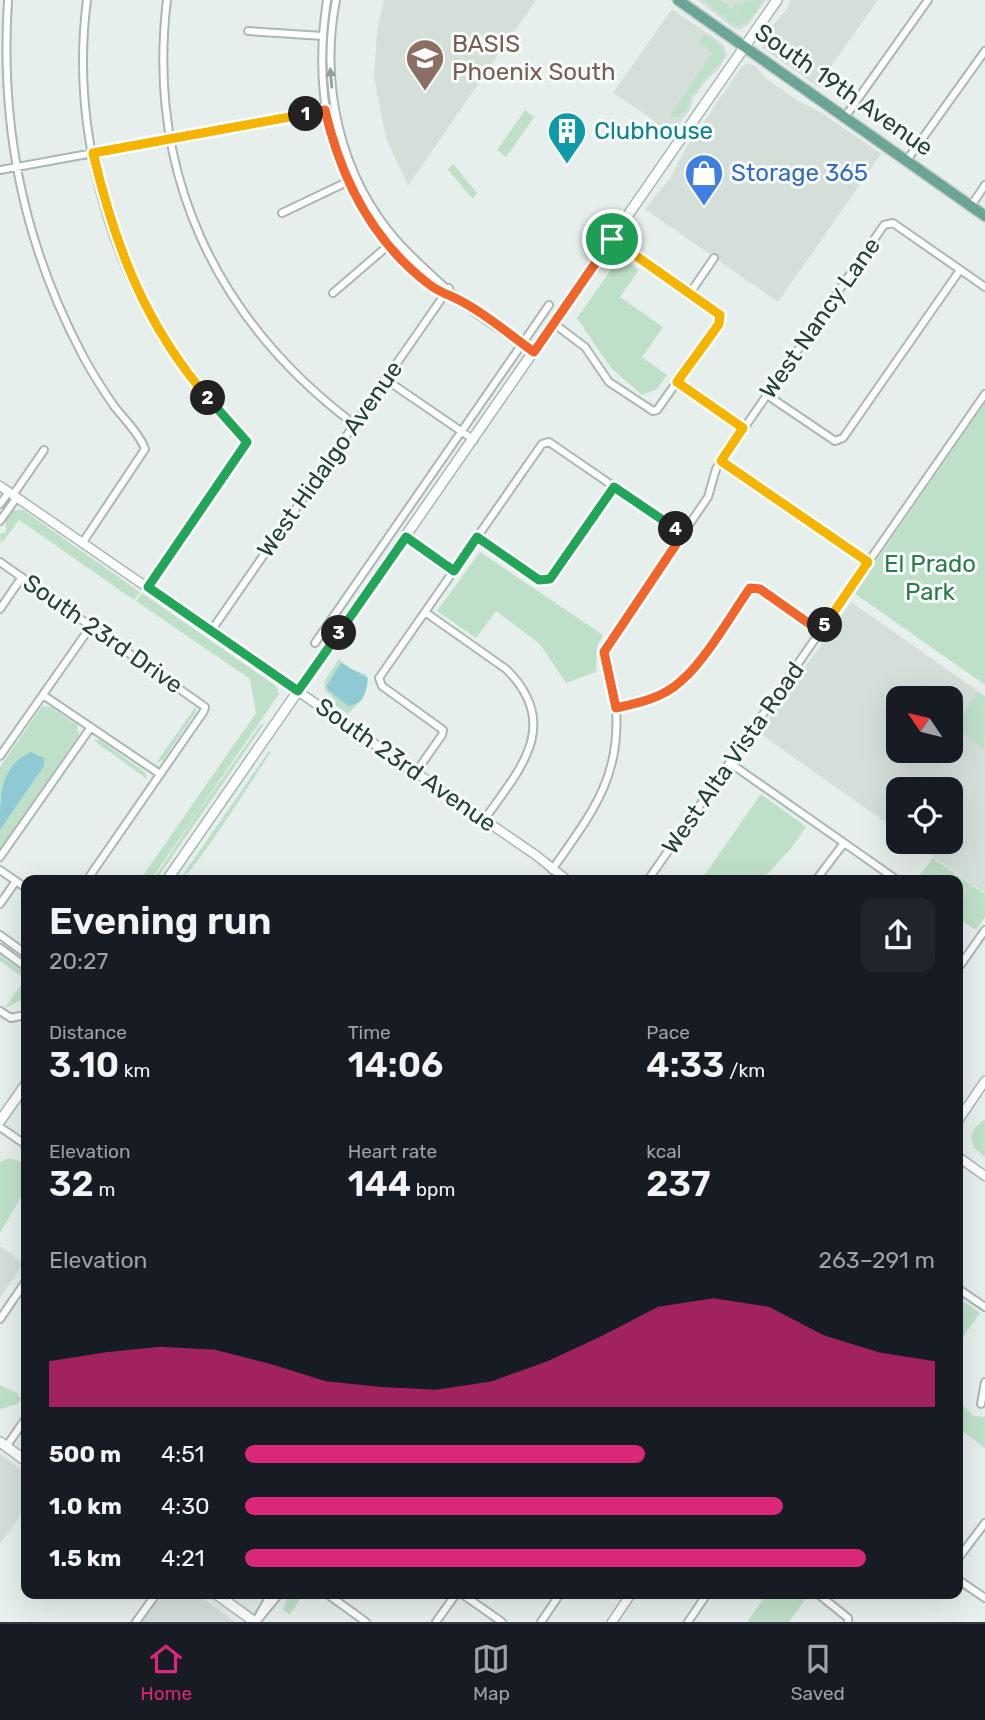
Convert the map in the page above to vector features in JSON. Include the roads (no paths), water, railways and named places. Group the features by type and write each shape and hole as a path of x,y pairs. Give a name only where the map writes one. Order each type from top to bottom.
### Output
{"main road":[{"name":"South 19th Avenue","path":"678,0 985,216"},
{"path":"170,875 777,0"},
{"path":"0,1122 21,1091"},
{"path":"3,1445 21,1458"},
{"path":"223,1599 256,1622"}],"street":[{"path":"8,0 5,95 15,167 26,218 61,315 88,366 144,446 142,457 83,542"},
{"path":"88,0 84,67 93,153 109,219 130,274 151,318 198,387 247,442 148,587"},
{"path":"167,0 163,75 171,139 177,169 201,239 235,301 254,328 304,383 354,424"},
{"path":"327,0 322,36 325,110 334,148 366,215 389,246 414,272 534,352"},
{"path":"336,0 329,65 334,109 346,153 369,202 396,239 446,291"},
{"path":"845,117 928,0"},
{"path":"248,30 330,37"},
{"path":"907,160 985,51"},
{"path":"0,170 334,109"},
{"path":"282,213 356,177"},
{"path":"971,206 985,185"},
{"name":"West Nancy Lane","path":"552,870 593,810 610,775 616,739 616,708 603,657 605,649 708,497 714,472 743,428 884,225 893,223 960,270"},
{"path":"333,293 396,239"},
{"path":"553,323 585,347 609,382 648,410 657,411 719,324 720,315 612,239"},
{"path":"690,293 714,258"},
{"path":"767,395 835,441 843,438 960,270 985,287"},
{"name":"West Hidalgo Avenue","path":"211,631 446,291"},
{"path":"315,643 549,304"},
{"path":"385,379 474,440"},
{"path":"677,382 743,428"},
{"name":"West Alta Vista Road","path":"652,875 985,394"},
{"path":"416,772 443,732 441,727 379,682 380,675 545,442 550,442 683,534"},
{"path":"0,521 13,494 44,450"},
{"path":"721,461 868,562"},
{"name":"South 23rd Avenue","path":"0,485 537,856 560,875"},
{"path":"477,537 542,581 550,579 614,487"},
{"path":"0,504 13,494"},
{"path":"406,537 454,571"},
{"name":"South 23rd Drive","path":"0,562 205,707 160,774"},
{"path":"0,609 22,577"},
{"path":"357,582 369,590"},
{"path":"616,708 645,702 681,682 750,588 760,589 821,632"},
{"path":"425,612 506,669 516,679 529,704 533,729 529,752 484,820"},
{"path":"0,757 91,626"},
{"path":"43,695 160,774 90,875"},
{"path":"0,858 91,727"},
{"path":"730,764 890,875"},
{"path":"820,875 844,844"},
{"path":"0,870 21,884"},
{"path":"0,904 16,881"},
{"path":"963,961 985,930"},
{"path":"0,935 21,950"},
{"path":"0,947 21,963"},
{"path":"0,1011 11,1018 20,1016"},
{"path":"963,1113 985,1081"},
{"path":"0,1127 21,1142"},
{"path":"963,1160 985,1176"},
{"path":"0,1319 21,1288"},
{"path":"963,1292 985,1307"},
{"path":"981,1404 985,1382"},
{"path":"3,1445 21,1424"},
{"path":"963,1552 985,1523"},
{"path":"963,1582 985,1598"},
{"path":"136,1622 152,1599"},
{"path":"256,1622 268,1599"},
{"path":"256,1622 275,1599"},
{"path":"334,1599 366,1622"},
{"path":"436,1622 452,1599"},
{"path":"469,1599 502,1622"},
{"path":"541,1622 557,1599"},
{"path":"612,1622 628,1599"},
{"path":"688,1622 704,1599"},
{"path":"824,1599 848,1620"}],"water":[{"path":"341,663 368,678 363,696 353,705 348,706 327,689"},
{"path":"31,752 44,758 44,766 0,830 0,805 4,783 13,765"}],"place":[{"name":"BASIS Phoenix South","path":"425,92"},
{"name":"Clubhouse","path":"567,165"},
{"name":"Storage 365","path":"704,207"}],"park label":[{"name":"El Prado Park","path":"930,578"}]}
